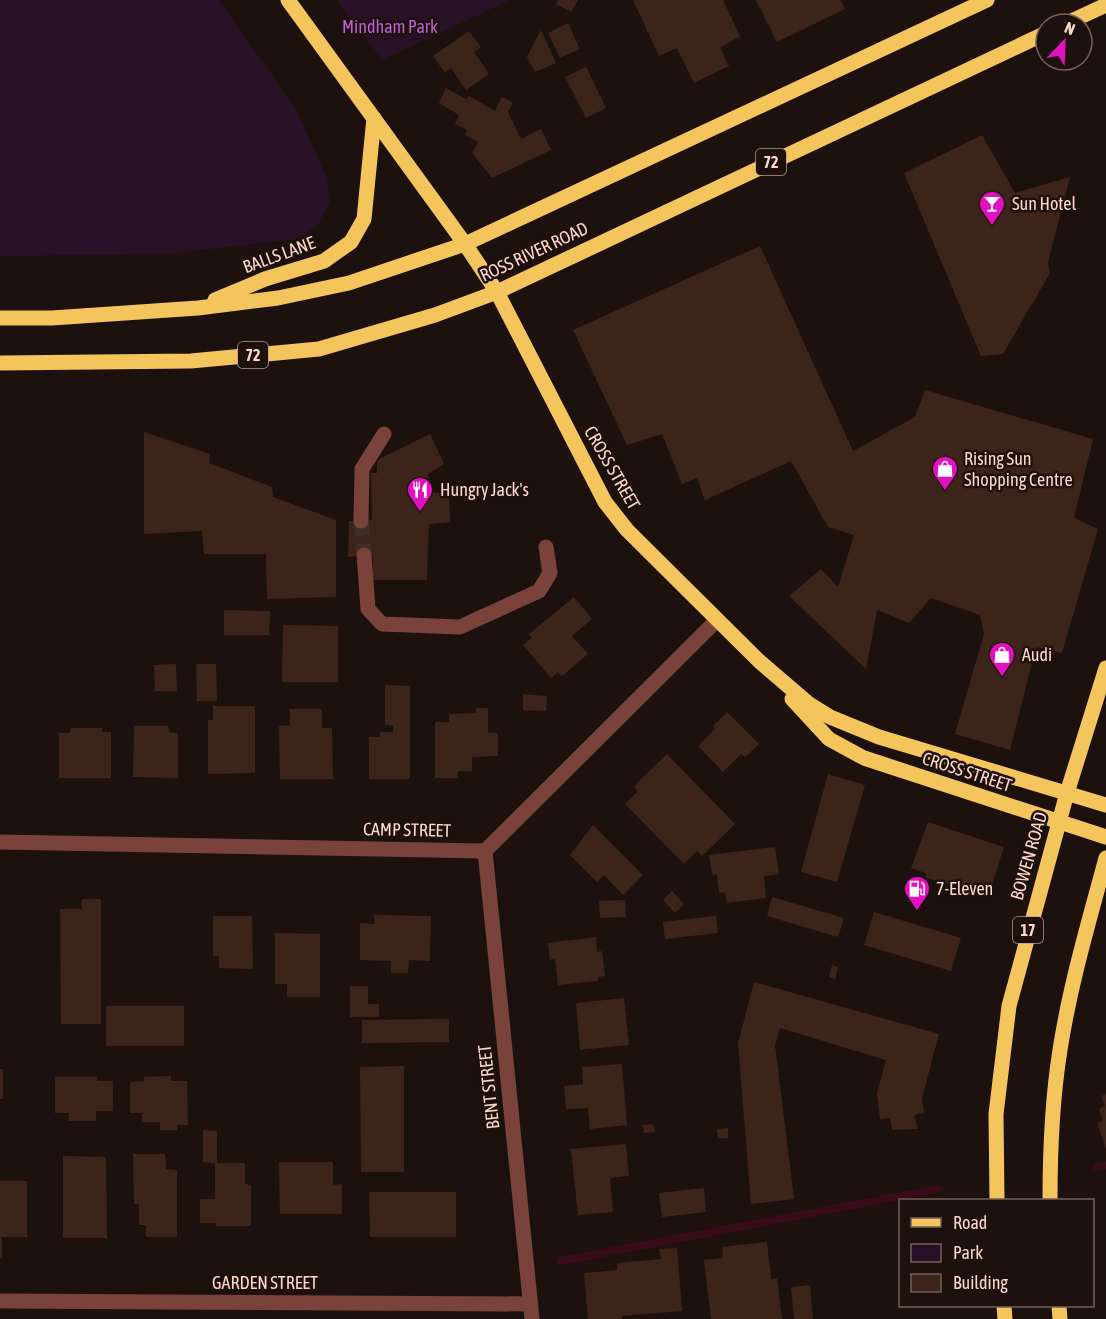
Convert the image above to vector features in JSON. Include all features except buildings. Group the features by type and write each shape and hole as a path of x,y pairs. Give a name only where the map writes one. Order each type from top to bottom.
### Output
{"main road":[{"path":"288,0 465,244 497,292"},
{"name":"ROSS RIVER ROAD","path":"0,318 52,318 198,308 278,298 349,283 465,244 987,0"},
{"path":"1091,12 1106,5"},
{"name":"ROSS RIVER ROAD","path":"0,363 191,361 319,349 435,315 497,292 1034,39"},
{"name":"BALLS LANE","path":"198,308 264,279 324,261 351,242 364,219 374,118"},
{"name":"CROSS STREET","path":"497,292 605,502 627,530 717,620 759,661 809,704 839,722 913,748 1106,805"},
{"name":"CROSS STREET","path":"759,661 818,730 838,745 933,782 1106,837"},
{"name":"BOWEN ROAD","path":"998,1199 996,1114 1009,1006 1067,794 1106,668"},
{"path":"1050,1199 1051,1132 1060,1049 1078,965 1106,858"}],"street":[{"path":"361,521 362,469 384,434"},
{"path":"364,555 369,609 382,624 460,627 539,591 550,573 546,547"},
{"path":"485,851 717,620"},
{"name":"CAMP STREET","path":"0,842 485,851"},
{"name":"BENT STREET","path":"485,851 531,1312"},
{"name":"GARDEN STREET","path":"0,1301 531,1312"}],"green space":[{"path":"0,0 219,0 296,109 326,176 330,202 317,226 298,239 168,254 0,256"},
{"name":"Mindham Park","path":"336,0 510,0 382,60"}],"waterway":[{"path":"1097,1167 1106,1165"},
{"path":"561,1261 937,1189"}],"tunnel":[{"path":"361,521 364,555"}],"place":[{"name":"Sun Hotel","path":"992,227"},
{"name":"Rising Sun Shopping Centre","path":"945,492"},
{"name":"Hungry Jack's","path":"420,513"},
{"name":"Audi","path":"1002,678"},
{"name":"7-Eleven","path":"917,912"}]}
